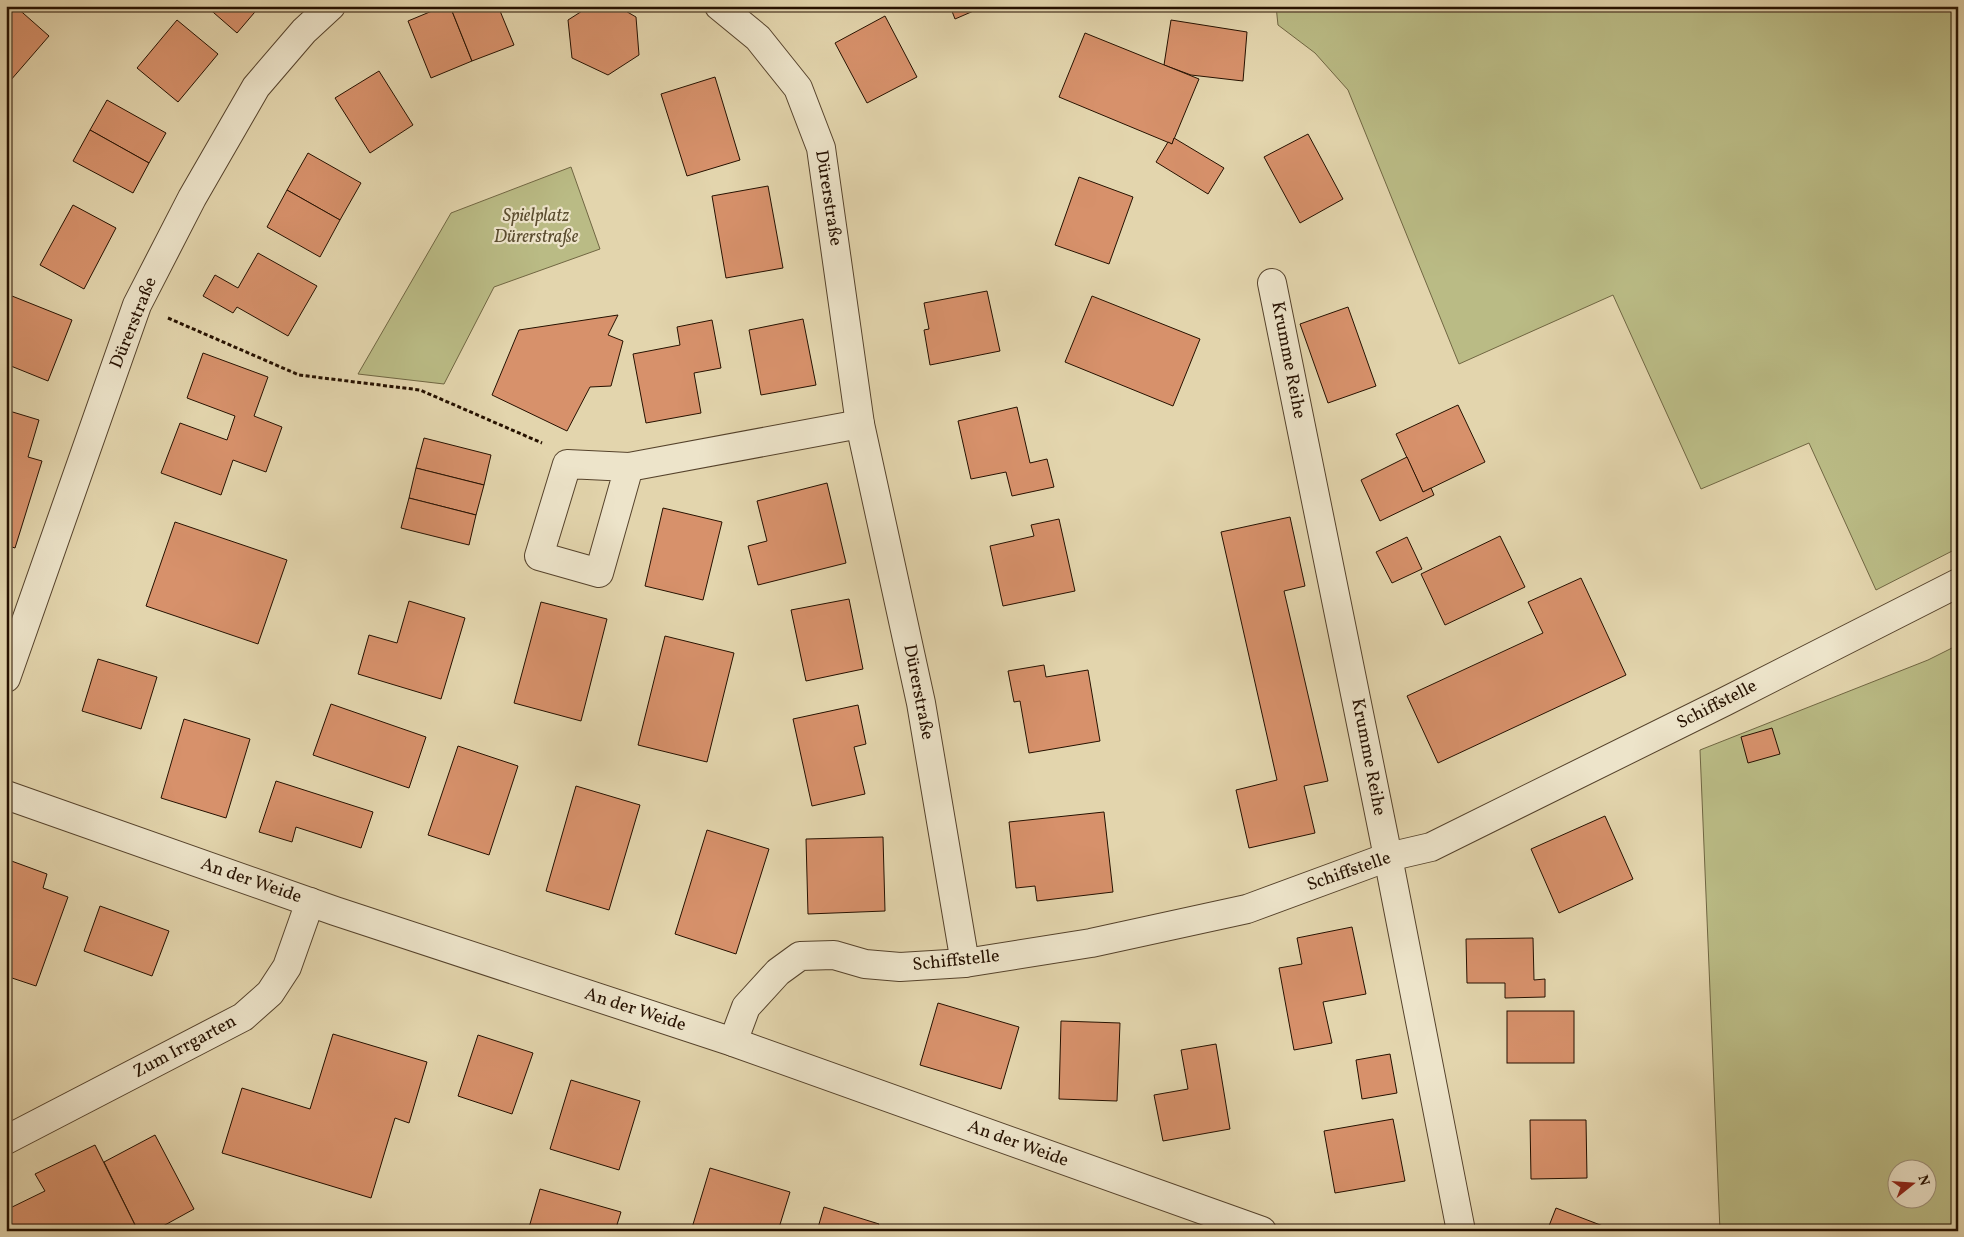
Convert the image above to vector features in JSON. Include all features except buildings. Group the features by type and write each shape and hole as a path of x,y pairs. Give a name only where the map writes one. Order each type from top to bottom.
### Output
{"street":[{"name":"Dürerstraße","path":"6,678 137,305 192,198 256,87 304,31 332,6"},
{"name":"Dürerstraße","path":"719,6 758,38 798,88 822,148 860,424 921,703 965,963"},
{"name":"Krumme Reihe","path":"1272,283 1388,857 1461,1231"},
{"path":"629,467 599,573 538,556 567,464 629,467 860,424"},
{"name":"Schiffstelle","path":"733,1042 746,1007 778,972 800,956 834,955 865,964 900,966 965,963 1091,943 1247,909 1388,857 1431,848 1958,583"},
{"name":"An der Weide","path":"6,795 310,902 733,1042 1262,1231"},
{"name":"Zum Irrgarten","path":"6,1140 243,1017 270,994 287,968 310,902"}],"path":[{"path":"137,305 298,375 420,390 540,441 567,464"}],"green space":[{"path":"1276,6 1958,6 1958,548 1876,590 1809,443 1701,489 1613,295 1459,364 1348,90 1315,53 1278,25"},
{"name":"Spielplatz Dürerstraße","path":"571,167 600,249 494,287 444,384 358,374 451,213"},
{"path":"1958,645 1958,1231 1720,1231 1700,750 1928,660"}]}
